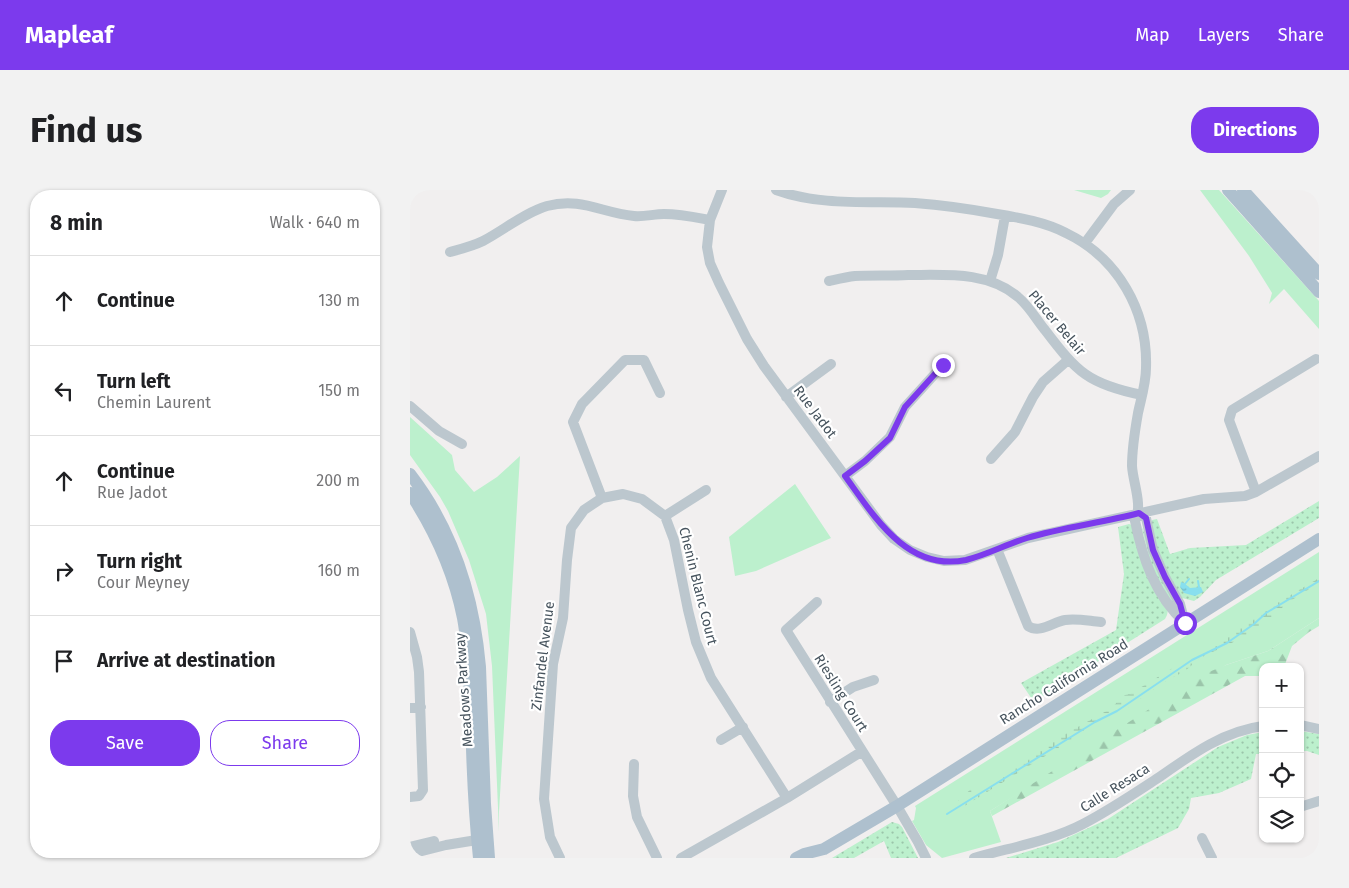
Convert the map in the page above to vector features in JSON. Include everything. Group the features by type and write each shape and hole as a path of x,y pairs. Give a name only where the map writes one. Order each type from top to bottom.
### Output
{"main road":[{"path":"1228,190 1319,292"},
{"path":"1243,190 1319,274"},
{"name":"Meadows Parkway","path":"410,474 420,487 448,536 471,606 477,638 480,667 481,835 479,858"},
{"name":"Meadows Parkway","path":"410,493 431,527 442,551 463,620 481,835 489,858"},
{"name":"Rancho California Road","path":"796,858 804,854 820,854 1319,538"}],"street":[{"name":"Rue Jadot","path":"722,190 710,220 707,247 710,263 747,339 786,397 881,525 894,539 910,550 944,561 965,560 1028,538 1204,499 1245,496 1256,492 1319,456"},
{"path":"776,190 925,204 1038,222 1053,227 1085,243 1106,262 1134,301 1142,326 1146,369 1133,444 1132,466 1139,513 1146,518 1153,550 1180,604 1185,623"},
{"path":"1085,243 1126,191"},
{"path":"450,252 482,241 520,219 546,207 568,202 594,206 623,215 642,217 661,214 681,215 710,220"},
{"path":"990,281 998,255 1005,216"},
{"name":"Placer Belair","path":"829,281 854,276 945,275 990,281 1018,297 1068,360 1081,372 1098,383 1115,390 1142,395"},
{"path":"1256,492 1229,420 1232,410 1316,359"},
{"path":"602,498 573,422 582,404 625,360 644,360 660,392"},
{"path":"991,458 1015,432 1043,382 1068,360"},
{"path":"786,397 832,364"},
{"path":"845,476 890,438 905,407 943,365"},
{"path":"410,406 439,431 462,444"},
{"path":"664,516 706,490"},
{"name":"Chenin Blanc Court","path":"602,498 623,494 642,499 664,516 674,540 696,642 712,678 787,798"},
{"name":"Zinfandel Avenue","path":"560,858 550,837 544,799 553,664 563,618 566,560 571,528 584,510 602,498"},
{"path":"997,549 1028,626 1032,629 1039,629 1065,620 1101,622"},
{"name":"Riesling Court","path":"817,602 786,630 861,752 897,806 926,858"},
{"path":"410,632 417,657 415,708 423,790 414,796"},
{"path":"830,702 853,687 874,680"},
{"path":"1304,726 1319,728"},
{"path":"721,740 743,727"},
{"name":"Calle Resaca","path":"974,858 1050,838 1080,826 1106,812 1220,738 1240,730 1259,727"},
{"path":"681,858 787,798 861,752"},
{"path":"634,764 633,796 637,817 657,858"},
{"path":"1304,806 1319,801"},
{"path":"410,847 481,835"},
{"path":"410,854 481,835"},
{"path":"1202,838 1212,858"}],"green space":[{"path":"1074,190 1111,190 1101,198"},
{"path":"1200,190 1219,190 1319,301 1319,329 1284,289 1269,304 1272,293 1269,288 1249,256"},
{"path":"410,417 452,455 455,470 474,492 497,477 520,456 499,832 492,666 486,614 469,560 448,511 410,455"},
{"path":"795,484 831,538 756,571 735,576 729,537"},
{"path":"1319,501 1319,518 1216,580 1194,601 1182,598 1162,561 1155,541 1152,520 1157,519 1170,554 1190,548 1246,545"},
{"path":"1132,525 1168,610 1165,619 1034,702 1021,683 1116,630 1124,574 1118,527"},
{"path":"1141,525 1173,602 1170,602 1152,569"},
{"path":"1319,552 1319,618 1268,651 1226,665 990,811 1001,842 942,858 926,845 912,821 914,820 915,806"},
{"path":"1319,578 1319,583 1284,605 1282,608 1285,615 1269,619 1244,637 1200,658 1185,671 1166,681 1117,715 1040,759 963,807 959,806 957,802 973,787 989,782 1013,769 1060,737 1110,709 1125,695 1130,694 1201,649 1216,643 1264,609 1273,599 1279,602"},
{"path":"1319,618 1319,626 1292,646 1286,663 1259,663 1259,676 1245,676 992,816 990,811 1204,674 1268,651"},
{"path":"1304,732 1319,734 1319,755 1304,751"},
{"path":"1259,733 1259,754 1256,754 1251,779 1219,793 1191,798 1189,809 1178,828 1116,858 1006,858 1058,842 1108,819 1218,747 1247,735"},
{"path":"892,822 902,827 918,858 891,858 884,841 854,858 832,858"}],"water":[{"path":"1181,582 1190,588 1201,587 1203,592 1195,596 1184,593 1180,587"}],"waterway":[{"path":"1185,584 1189,579"},
{"path":"1198,581 1199,587"},
{"path":"947,814 1095,722 1117,711 1192,660 1227,643 1266,613 1319,581"}],"route":[{"path":"943,365 905,407 890,438 845,476 881,525 894,539 910,550 927,557 944,561 965,560 1028,538 1139,513 1146,518 1153,550 1180,604 1185,623"}]}
